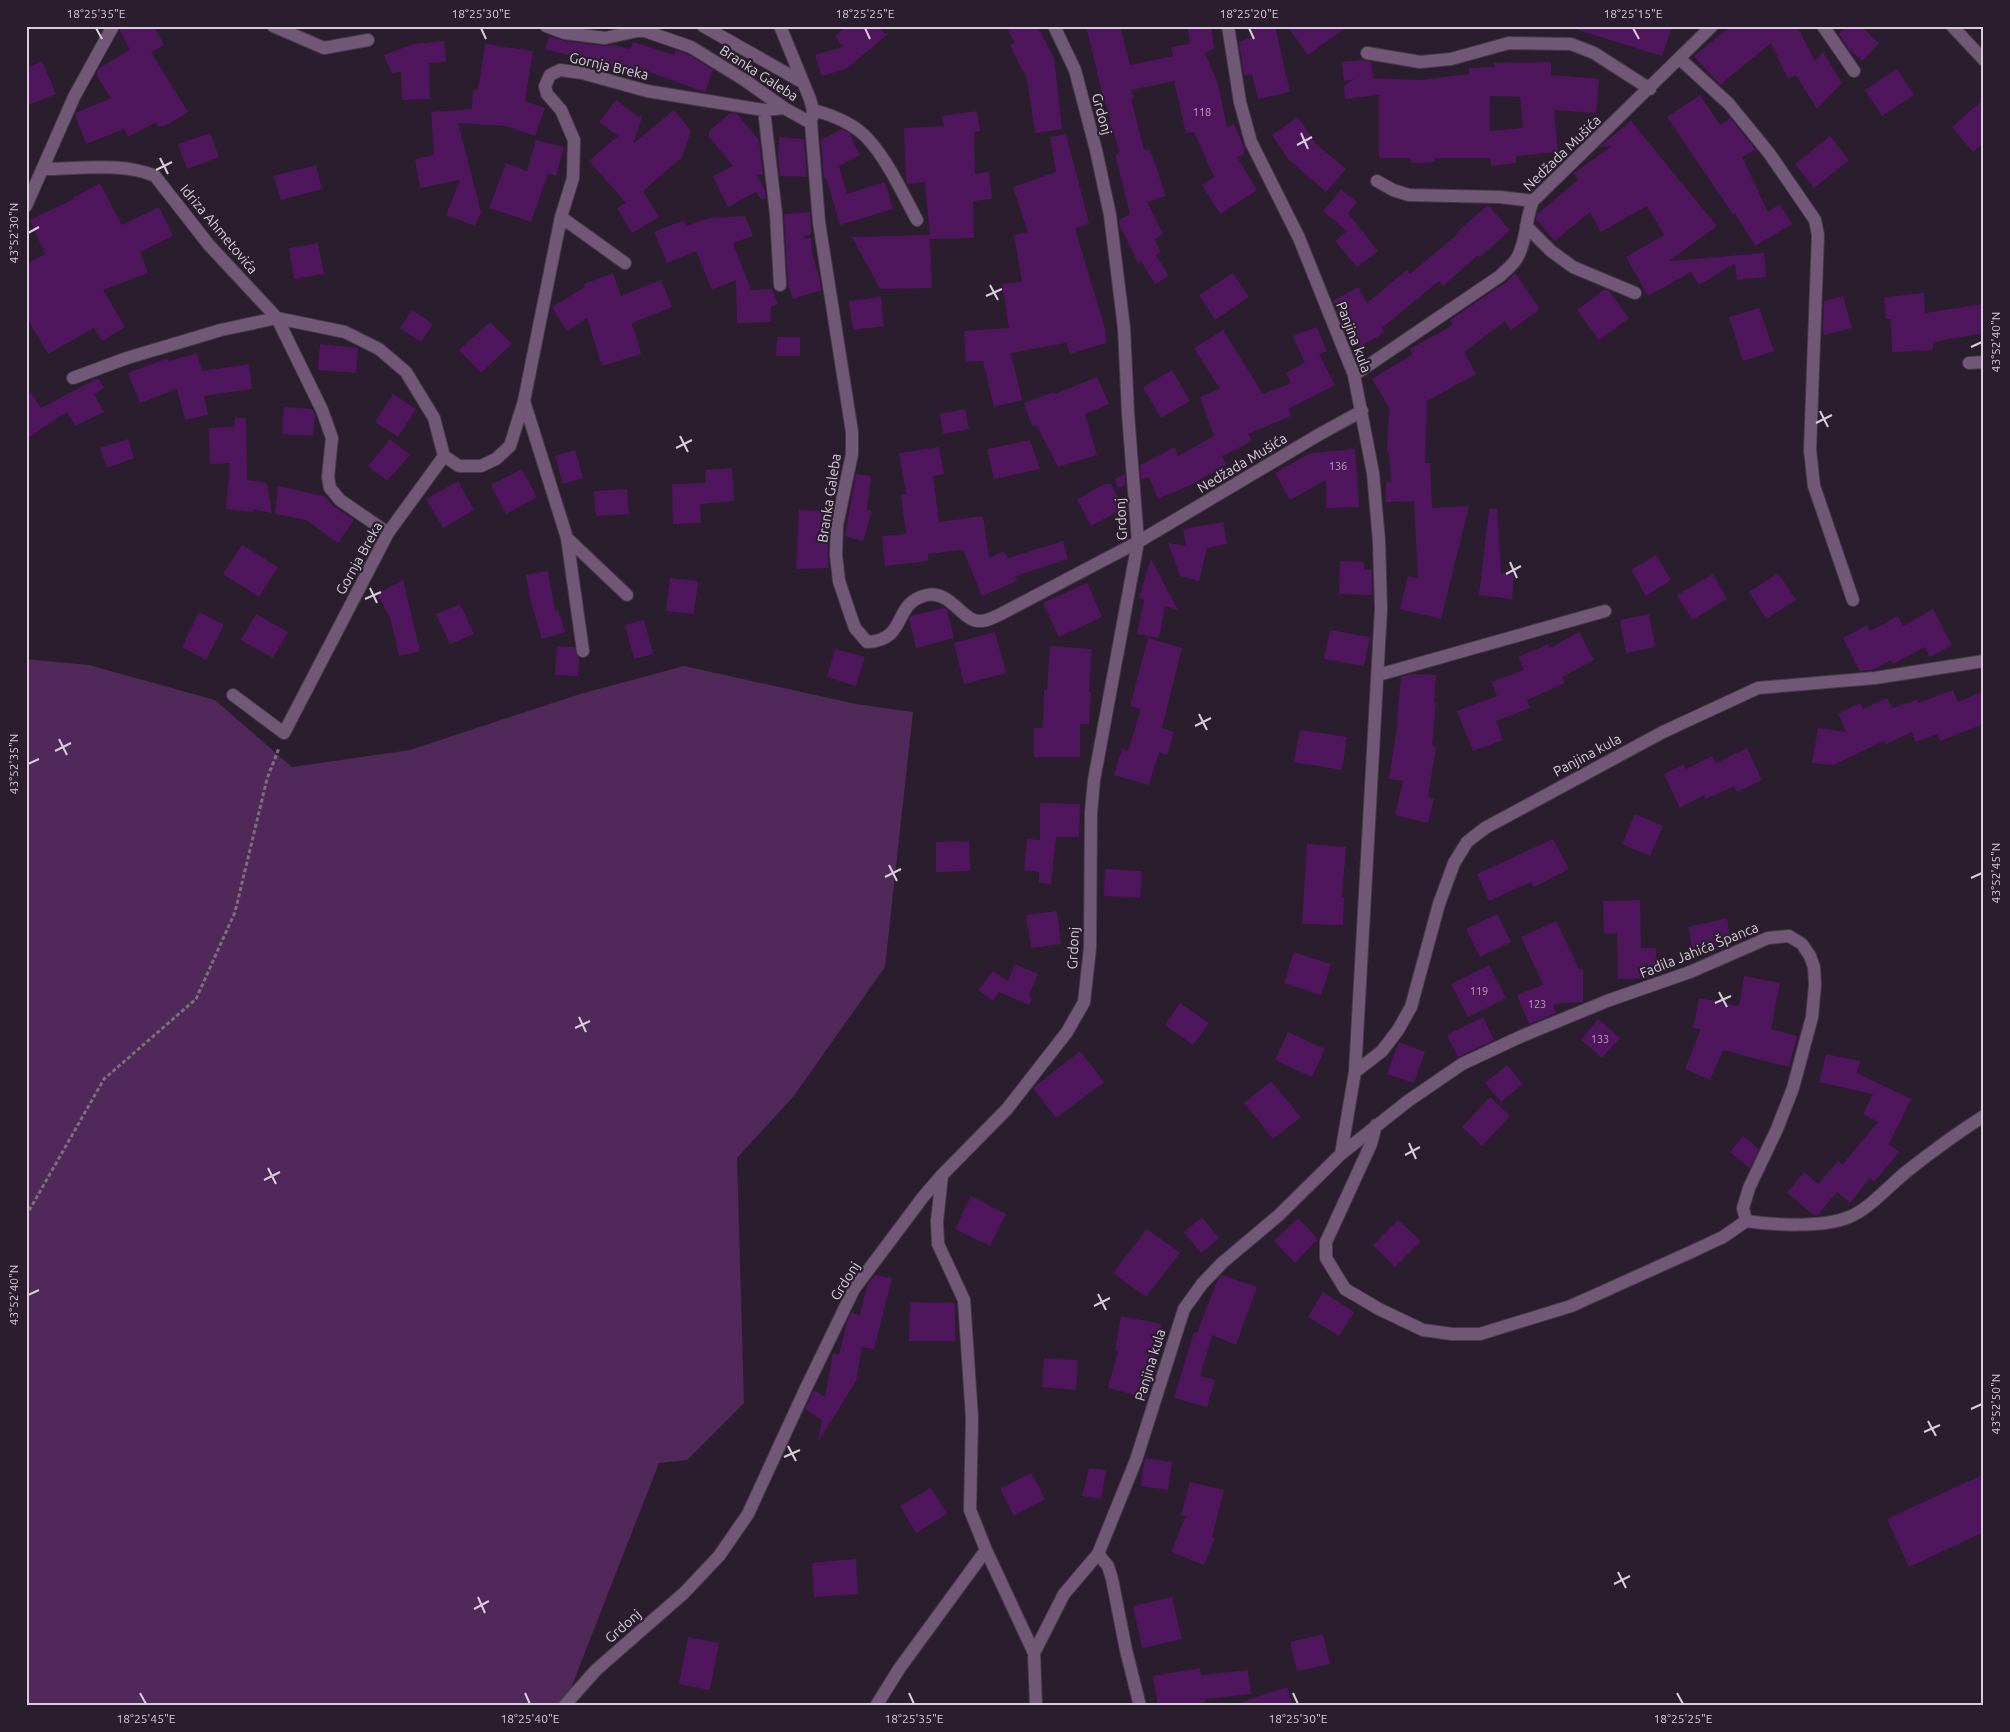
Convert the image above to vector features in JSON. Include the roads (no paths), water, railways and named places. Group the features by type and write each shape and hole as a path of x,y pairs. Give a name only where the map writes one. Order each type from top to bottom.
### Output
{"street":[{"path":"26,206 74,97 113,26"},
{"path":"273,26 324,48 368,40"},
{"name":"Branka Galeba","path":"546,26 565,33 605,38 641,28 691,47 746,81 784,108 812,116 830,114 867,137 918,220"},
{"name":"Branka Galeba","path":"703,26 802,82"},
{"name":"Branka Galeba","path":"780,26 802,82 812,116 819,222 852,432 852,454 837,525 836,555 838,581 860,636 867,642 888,638 909,605 920,597 932,594 952,603 970,618 980,622 999,615 1138,542"},
{"name":"Grdonj","path":"564,1706 596,1670 684,1593 719,1556 748,1514 854,1289 942,1175 1007,1110 1067,1032 1084,1002 1090,948 1090,812 1094,780 1138,542 1128,413 1124,328 1110,215 1096,150 1075,70 1054,26"},
{"name":"Panjina kula","path":"1036,1706 1034,1654 1064,1594 1098,1554 1136,1460 1184,1309 1202,1284 1222,1263 1279,1215 1340,1154 1355,1072 1381,610 1379,541 1373,473 1354,375 1299,238 1252,142 1240,102 1228,26"},
{"name":"Nedžada Mušića","path":"1354,375 1500,276 1516,259 1526,226 1528,212 1533,201 1650,89 1712,26"},
{"path":"1823,26 1854,71"},
{"path":"1952,26 1984,60"},
{"path":"1367,53 1420,62 1450,59 1509,43 1571,44 1594,52 1650,89"},
{"path":"1680,58 1735,111 1770,153 1815,220 1818,235 1810,450 1814,486 1853,600"},
{"name":"Gornja Breka","path":"233,695 284,733 388,533 444,456 459,466 481,466 496,459 510,446 524,402 561,217 573,178 574,140 561,110 547,94 545,86 550,75 560,70 582,73 647,91 764,110 784,108"},
{"path":"764,110 776,214 780,285"},
{"name":"Idriza Ahmetovića","path":"43,169 127,168 143,171 155,176 209,245 277,318 322,410 332,438 328,477 330,488 340,500 388,533"},
{"path":"1377,181 1393,190 1409,195 1500,197 1533,201"},
{"path":"561,217 625,263"},
{"path":"1526,226 1551,251 1573,268 1635,293"},
{"path":"72,378 127,358 202,336 277,318 345,332 379,348 406,372 434,418 444,456"},
{"path":"1969,363 1984,362"},
{"name":"Gornja Breka","path":"524,402 567,538 583,651"},
{"name":"Nedžada Mušića","path":"1138,542 1362,411"},
{"name":"Gornja Breka","path":"567,538 627,594"},
{"path":"1378,675 1605,611"},
{"name":"Panjina kula","path":"1355,1072 1382,1051 1398,1030 1411,1007 1440,904 1454,863 1466,842 1485,828 1663,732 1758,688 1875,678 1984,661"},
{"name":"Fadila Jahića Španca","path":"1340,1154 1376,1125 1462,1064 1522,1036 1607,1001 1690,972 1768,938 1790,936 1802,944 1814,967 1815,985 1812,1017 1804,1050 1778,1129 1749,1188 1743,1208 1746,1221"},
{"path":"1376,1125 1372,1144 1326,1242 1326,1258 1345,1289 1379,1309 1423,1330 1452,1334 1480,1334 1570,1306 1723,1237 1746,1221 1762,1224 1813,1223 1835,1221 1850,1217 1863,1209 1907,1171 1984,1116"},
{"path":"942,1175 937,1221 938,1244 964,1300 972,1418 970,1510 986,1550 1034,1654"},
{"path":"876,1706 899,1669 986,1550"},
{"path":"1098,1554 1108,1566 1112,1578 1126,1650 1140,1706"}]}
